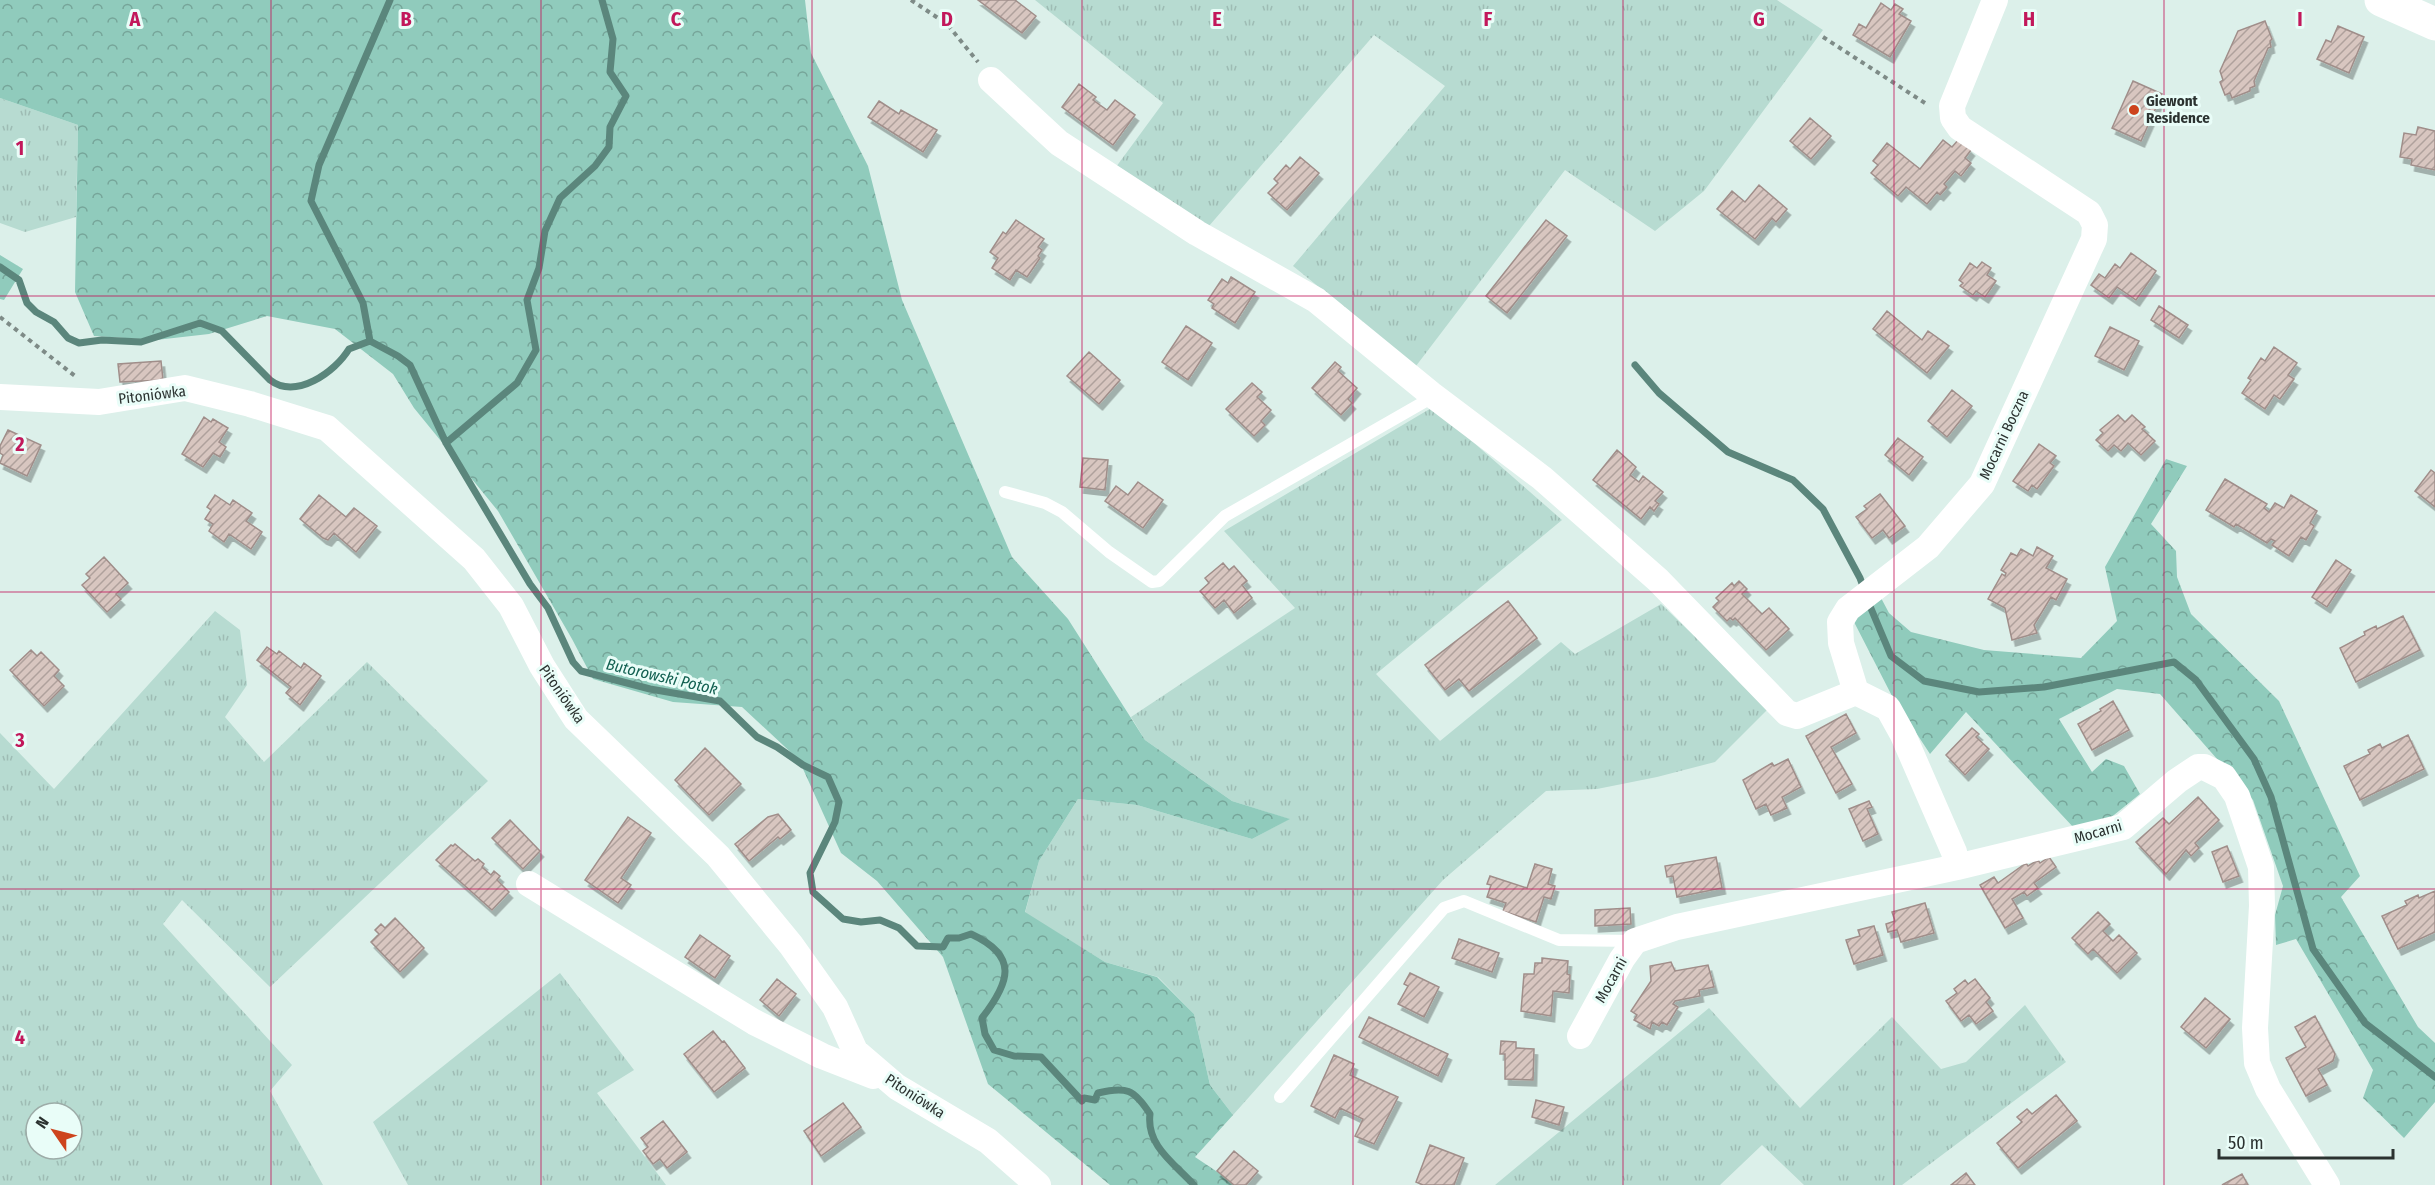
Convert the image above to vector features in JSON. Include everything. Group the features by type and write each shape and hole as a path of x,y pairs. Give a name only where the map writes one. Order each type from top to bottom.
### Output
{"street":[{"path":"1952,109 1995,0"},
{"path":"2382,0 2435,24"},
{"path":"991,80 1059,143 1197,233 1316,300 1431,394 1542,478 1649,572 1787,713 1797,716 1856,693 1888,708 1903,735 1950,841 1957,867"},
{"name":"Mocarni Boczna","path":"1856,693 1841,643 1840,622 1848,609 1928,547 1982,484 2094,238 2095,225 2089,213 1960,128 1953,118 1952,109"},
{"name":"Pitoniówka","path":"0,397 106,401 185,388 250,404 327,428 474,559 511,606 542,666 576,718 718,856 791,945 835,1007 855,1051 897,1087 988,1141 1038,1185"},
{"name":"Mocarni","path":"1580,1036 1622,959 1635,941 1677,927 1957,867 2123,827 2177,781 2198,766 2204,767 2224,777 2237,796 2261,867 2262,906 2255,1028 2257,1063 2268,1089 2327,1185"},
{"path":"529,884 754,1022 822,1056 897,1087"}],"lane":[{"path":"1005,492 1045,502 1062,512 1109,552 1152,582 1159,581 1225,516 1424,402 1431,394"},
{"path":"1280,1097 1444,908 1464,901 1559,940 1635,941"}],"path":[{"path":"911,0 947,24 991,80"},
{"path":"1823,37 1934,110 1952,109"},
{"path":"0,317 106,401"}],"green space":[{"path":"0,0 805,0 811,53 868,166 902,300 1012,557 1068,619 1145,740 1232,801 1290,819 1252,839 1137,805 1078,799 1039,861 1025,912 1105,962 1157,977 1194,1014 1210,1085 1233,1115 1195,1157 1237,1185 1110,1185 988,1084 943,957 877,881 841,853 799,760 742,707 673,702 593,679 498,511 414,408 393,374 335,329 267,316 209,334 156,340 94,336 75,292 78,125 0,98"},
{"path":"1035,0 1777,0 1823,30 1704,191 1655,231 1565,170 1416,366 1293,266 1445,86 1374,35 1209,226 1116,167 1163,103"},
{"path":"0,98 78,125 76,217 25,232 0,223"},
{"path":"0,255 23,269 4,300 0,299"},
{"path":"1433,407 1562,520 1376,674 1440,741 1561,642 1575,654 1661,604 1769,708 1715,762 1597,789 1546,791 1443,880 1233,1115 1210,1085 1194,1014 1158,977 1105,962 1025,913 1039,861 1078,799 1137,805 1252,839 1289,819 1232,801 1145,740 1131,717 1295,608 1224,531"},
{"path":"2166,459 2187,466 2151,524 2176,551 2177,577 2191,614 2279,701 2360,876 2341,897 2418,1027 2435,1043 2435,1102 2404,1138 2363,1098 2373,1070 2296,939 2276,945 2275,915 2283,886 2253,800 2160,694 2117,689 2059,719 2092,772 2106,759 2124,766 2140,794 2109,819 2074,828 1966,712 1930,754 1892,696 1853,620 1880,596 1889,613 1911,632 1984,650 2081,658 2117,621 2105,567"},
{"path":"215,611 240,630 247,685 225,717 264,762 367,662 488,781 270,987 182,900 163,924 292,1065 270,1091 323,1185 0,1185 0,733 54,789"},
{"path":"560,973 634,1070 597,1093 666,1185 408,1185 373,1122"},
{"path":"2025,1005 2066,1062 1902,1185 1804,1185 1762,1145 1720,1185 1495,1185 1709,1008 1800,1108 1892,1017 1941,1069 1966,1062"}],"building":[{"path":"978,0 1015,0 1036,16 1022,33"},
{"path":"1881,3 1891,10 1895,4 1903,9 1899,14 1911,21 1890,57 1853,35 1859,24 1866,28"},
{"path":"2265,21 2272,39 2271,47 2268,48 2254,81 2255,86 2250,88 2250,91 2232,98 2230,93 2225,95 2220,82 2223,80 2220,71 2238,31"},
{"path":"2338,26 2364,37 2349,73 2317,59 2326,40 2331,42"},
{"path":"2133,81 2162,94 2141,141 2112,128"},
{"path":"1079,84 1096,97 1093,100 1107,110 1115,100 1135,115 1113,145 1062,107"},
{"path":"879,101 899,114 901,110 937,130 923,152 868,117"},
{"path":"1810,118 1831,136 1811,159 1790,141"},
{"path":"2418,127 2435,131 2435,170 2411,165 2412,159 2400,157 2404,133 2416,135"},
{"path":"1959,139 1971,150 1965,158 1971,163 1961,176 1955,171 1944,184 1947,187 1940,195 1937,192 1927,204 1906,187 1898,196 1871,173 1878,165 1873,161 1887,143 1920,169 1943,140 1952,147"},
{"path":"1300,157 1319,173 1287,210 1268,193 1278,183 1274,179 1286,165 1290,169"},
{"path":"1759,185 1787,209 1776,222 1772,218 1755,239 1717,209 1732,191 1745,202"},
{"path":"1016,220 1044,239 1038,247 1042,250 1038,256 1040,258 1027,277 1016,270 1010,280 992,268 998,258 990,252 1003,232 1006,234"},
{"path":"1546,220 1567,236 1507,313 1486,296"},
{"path":"2131,253 2156,271 2136,300 2117,287 2109,298 2091,285 2099,274 2105,278 2115,264 2120,268"},
{"path":"1982,262 1991,268 1987,275 1996,281 1985,297 1976,291 1973,295 1960,286 1963,283 1959,280 1970,263 1977,268"},
{"path":"1231,277 1255,292 1235,323 1212,308 1214,304 1208,300 1222,279 1228,283"},
{"path":"2159,306 2188,325 2179,338 2151,320"},
{"path":"1887,311 1922,340 1928,331 1949,346 1927,373 1873,329"},
{"path":"1186,326 1212,343 1188,380 1162,362"},
{"path":"2110,327 2139,341 2124,370 2095,356"},
{"path":"2274,347 2297,363 2288,375 2294,379 2280,399 2274,395 2265,409 2242,393 2251,380 2248,378 2261,358 2265,361"},
{"path":"1089,352 1120,380 1099,404 1067,376"},
{"path":"161,361 163,380 120,382 118,364"},
{"path":"1335,362 1341,367 1338,371 1357,388 1348,399 1352,403 1341,415 1312,388"},
{"path":"1252,383 1262,392 1257,397 1271,410 1261,421 1265,425 1254,436 1226,409"},
{"path":"1952,390 1972,406 1947,437 1928,421"},
{"path":"2118,415 2125,422 2132,415 2155,441 2141,455 2128,443 2121,451 2114,445 2108,451 2096,440 2103,433 2100,430"},
{"path":"204,417 211,422 213,419 228,428 219,442 226,447 220,457 213,453 203,467 182,454"},
{"path":"8,430 41,445 27,476 0,463 3,455 0,453 0,446"},
{"path":"1898,438 1923,457 1909,475 1885,455"},
{"path":"2039,444 2056,456 2050,463 2054,466 2037,489 2032,485 2028,491 2013,481"},
{"path":"1617,450 1636,467 1630,475 1639,482 1643,476 1663,492 1655,501 1659,504 1654,511 1650,507 1641,519 1593,480"},
{"path":"1083,458 1108,460 1105,490 1080,487"},
{"path":"2431,470 2435,473 2435,507 2415,491"},
{"path":"2225,479 2267,504 2264,508 2269,512 2275,503 2284,508 2291,495 2317,511 2310,523 2314,526 2306,540 2301,537 2289,556 2272,545 2275,541 2271,539 2267,543 2236,524 2234,527 2206,510"},
{"path":"1138,482 1163,500 1143,528 1105,501 1116,486 1128,495"},
{"path":"1880,494 1905,526 1889,538 1883,530 1872,538 1856,517 1867,509 1864,506"},
{"path":"215,495 230,505 233,500 252,513 246,521 262,532 251,549 229,534 224,542 209,531 213,524 205,519 211,510 207,507"},
{"path":"319,495 346,517 354,508 377,526 356,552 334,533 328,540 323,538 300,519"},
{"path":"2037,547 2053,556 2046,568 2067,579 2056,600 2051,597 2034,625 2037,633 2012,640 2005,608 1988,599 2002,574 2005,576 2006,573 2001,570 2011,553 2017,556 2021,549 2033,556"},
{"path":"104,557 128,583 116,594 121,599 107,612 82,585 90,578 86,574"},
{"path":"2336,560 2351,570 2327,607 2312,597"},
{"path":"1223,563 1229,570 1234,566 1247,581 1242,585 1252,598 1234,613 1224,600 1215,608 1200,591 1209,583 1205,578"},
{"path":"1739,581 1747,589 1742,594 1762,614 1769,608 1789,629 1766,650 1735,618 1727,621 1713,607 1719,601 1716,598 1732,583 1734,586"},
{"path":"1508,601 1537,638 1469,691 1459,679 1445,690 1425,665"},
{"path":"2403,616 2420,650 2356,682 2340,648 2365,635 2364,632 2376,626 2377,629"},
{"path":"267,647 277,654 279,651 301,668 304,663 321,676 300,705 286,693 291,687 257,660"},
{"path":"31,650 37,656 41,652 59,670 54,676 64,686 44,706 10,670"},
{"path":"2113,701 2129,730 2092,750 2078,724"},
{"path":"1846,714 1856,733 1831,747 1852,784 1836,793 1806,736"},
{"path":"1972,728 1979,734 1976,737 1989,749 1965,775 1946,755"},
{"path":"2408,735 2424,769 2360,800 2344,766 2370,754 2368,750 2380,744 2382,748"},
{"path":"705,748 741,784 709,815 675,780"},
{"path":"1788,759 1801,787 1782,797 1787,808 1771,815 1766,804 1756,809 1743,780 1772,763 1774,766"},
{"path":"2198,797 2219,820 2195,843 2199,848 2191,856 2186,850 2166,874 2136,842 2163,818 2169,824"},
{"path":"1869,801 1872,807 1867,809 1878,834 1863,841 1849,809"},
{"path":"778,814 791,830 780,839 778,837 749,861 735,844 768,817"},
{"path":"628,817 651,833 621,878 631,885 618,903 585,880"},
{"path":"510,820 540,851 523,869 492,838"},
{"path":"455,844 475,861 478,859 484,864 482,867 491,875 494,871 500,876 497,880 509,892 492,910 436,860 451,845"},
{"path":"2227,846 2239,876 2223,882 2212,852"},
{"path":"1716,857 1722,888 1677,897 1673,876 1667,877 1665,866"},
{"path":"2049,857 2056,867 2034,883 2038,888 2027,896 2024,892 2012,899 2023,918 2005,928 1980,885 1994,877 1998,883 2026,863 2028,866 2038,860 2040,863"},
{"path":"1535,864 1552,869 1548,884 1555,886 1551,899 1544,897 1536,922 1503,911 1506,903 1487,897 1491,885 1487,884 1490,876 1527,888"},
{"path":"2435,891 2435,932 2398,949 2382,916 2407,905 2405,901"},
{"path":"1925,903 1934,933 1901,942 1897,930 1888,932 1886,924 1895,921 1892,912"},
{"path":"1630,908 1631,924 1595,926 1595,910"},
{"path":"2098,912 2110,924 2103,931 2113,941 2119,935 2137,953 2117,973 2093,949 2088,954 2072,938"},
{"path":"395,918 424,948 400,972 371,942 379,934 375,930 381,924 385,928"},
{"path":"1874,926 1883,955 1854,964 1846,940 1860,936 1858,930"},
{"path":"700,935 730,956 715,978 685,957"},
{"path":"1459,939 1499,953 1492,972 1452,958"},
{"path":"1542,958 1568,961 1569,993 1553,991 1551,1016 1521,1011 1524,974 1534,974 1535,963 1542,963"},
{"path":"1671,962 1675,971 1708,965 1714,987 1699,990 1700,996 1675,1001 1673,1004 1678,1007 1667,1025 1662,1022 1659,1026 1652,1022 1650,1029 1634,1020 1637,1015 1631,1011 1651,981 1650,966"},
{"path":"1410,973 1439,987 1424,1017 1398,1004 1408,986 1404,984"},
{"path":"777,979 796,994 779,1016 760,1000"},
{"path":"1975,979 1990,998 1986,1002 1993,1011 1976,1024 1969,1015 1961,1021 1946,1001 1957,993 1954,989 1965,980 1968,984"},
{"path":"2205,998 2230,1019 2206,1048 2181,1027"},
{"path":"2315,1016 2335,1054 2333,1061 2318,1069 2327,1085 2306,1096 2286,1058 2306,1047 2295,1027"},
{"path":"1369,1017 1448,1054 1438,1076 1359,1037"},
{"path":"713,1031 745,1068 714,1092 684,1054"},
{"path":"1501,1041 1516,1042 1516,1048 1534,1049 1533,1080 1505,1079 1505,1054 1500,1054"},
{"path":"1334,1055 1354,1064 1350,1075 1398,1097 1374,1144 1355,1136 1363,1119 1340,1108 1335,1118 1311,1106"},
{"path":"2056,1095 2077,1121 2018,1168 1997,1143 2022,1122 2017,1117 2027,1109 2032,1114"},
{"path":"1536,1100 1564,1107 1559,1125 1532,1117"},
{"path":"843,1103 861,1127 821,1156 804,1131"},
{"path":"663,1121 687,1152 667,1168 660,1159 653,1164 643,1151 648,1147 641,1138"},
{"path":"1430,1145 1464,1158 1454,1185 1423,1185 1416,1182"},
{"path":"1234,1151 1258,1171 1246,1185 1234,1185 1217,1171"},
{"path":"1966,1173 1975,1185 1951,1185"},
{"path":"2242,1174 2248,1185 2222,1185"}],"waterway":[{"path":"370,341 363,303 311,201 319,165 390,0"},
{"path":"446,443 517,383 536,350 527,300 539,268 545,231 560,198 595,166 609,147 610,127 626,96 610,72 613,39 602,0"},
{"name":"Butorowski Potok","path":"0,267 19,280 27,303 36,312 54,322 68,338 79,343 102,340 141,342 200,323 222,331 270,380 291,387 314,381 343,358 349,349 370,341 410,365 446,443 530,584 548,608 573,662 581,671 650,689 720,701 757,737 777,747 803,765 828,777 839,802 835,822 810,873 813,892 843,919 861,922 880,920 899,928 917,946 943,947 948,938 959,938 971,934 986,942 997,951 1003,961 1005,971 999,993 982,1018 985,1034 994,1050 1014,1056 1041,1057 1082,1101 1084,1098 1095,1100 1098,1093 1116,1090 1123,1090 1134,1095 1150,1114 1150,1125 1157,1145 1194,1185"},
{"path":"1635,365 1659,393 1728,452 1793,480 1823,509 1864,589"},
{"path":"1867,599 1891,656 1924,681 1979,692 2044,687 2174,662 2196,680 2254,759 2271,797 2313,949 2365,1023 2435,1077"}],"place":[{"name":"Giewont Residence","path":"2134,110"}]}
